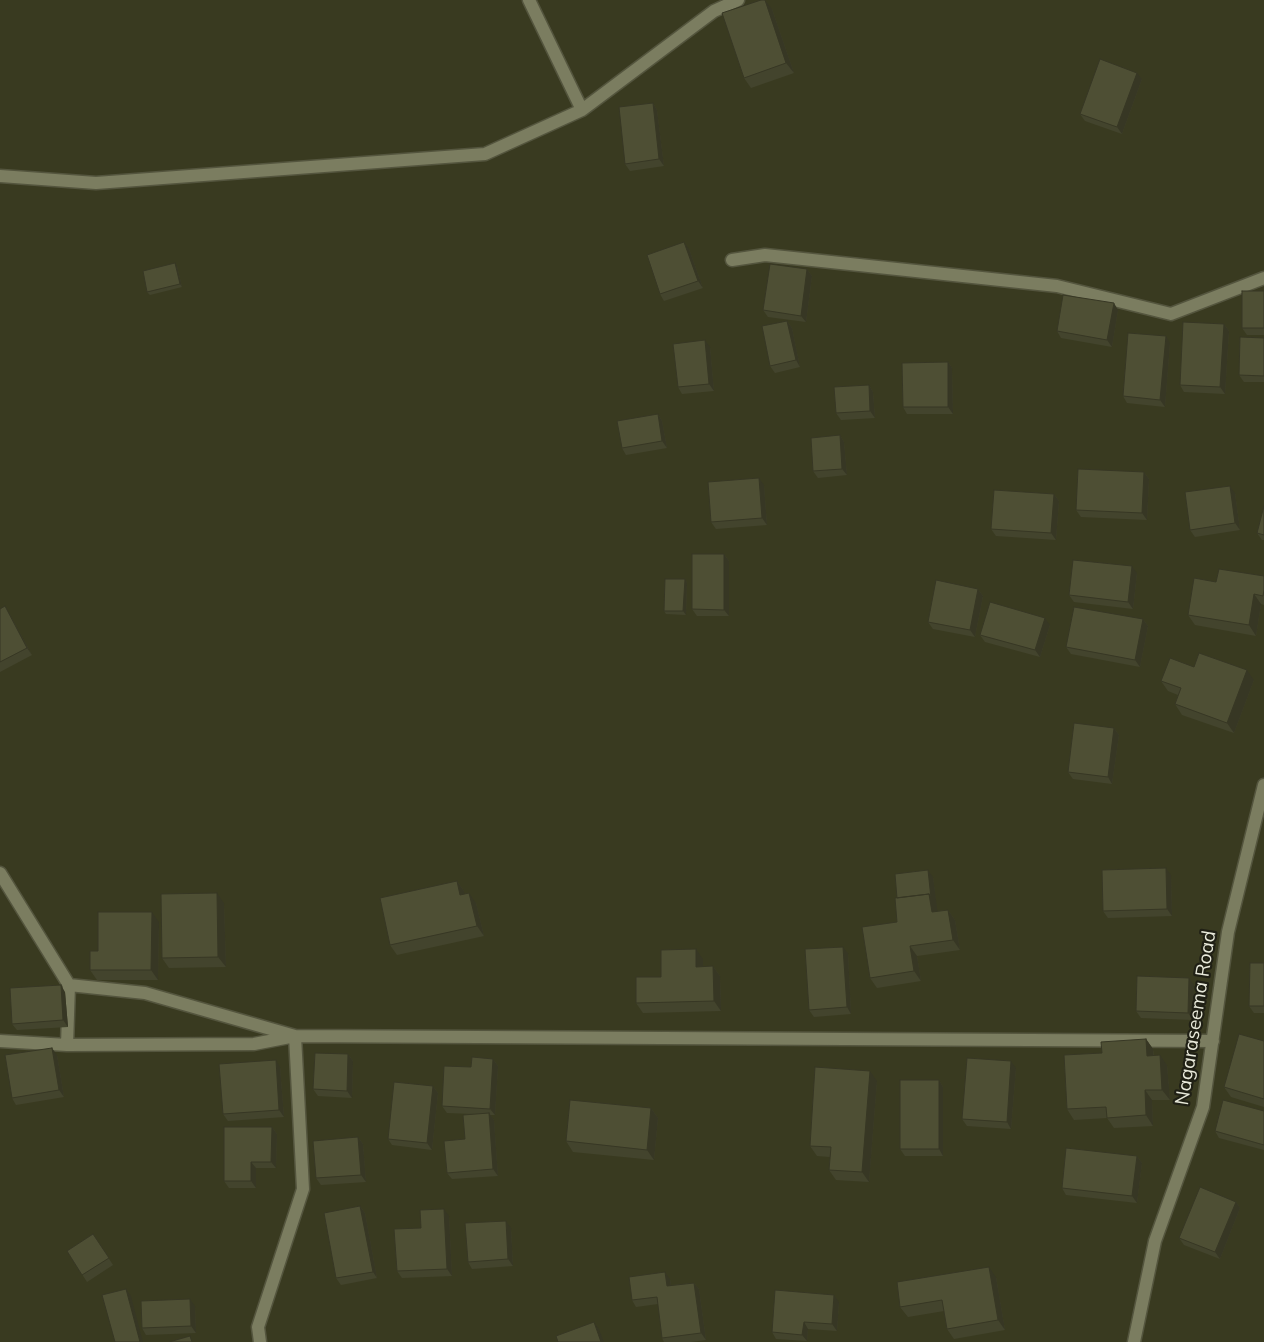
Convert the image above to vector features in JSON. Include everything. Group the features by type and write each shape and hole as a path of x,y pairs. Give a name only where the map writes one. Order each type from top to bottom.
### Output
{"street":[{"path":"529,0 582,110"},
{"path":"0,176 96,183 485,154 582,110 714,11 738,0"},
{"path":"732,260 765,255 1057,286 1170,314 1264,278"},
{"name":"Nagaraseema Road","path":"1134,1342 1155,1241 1203,1107 1228,932 1264,785"},
{"path":"0,873 69,985 67,1045"},
{"path":"69,985 145,993 295,1036"},
{"path":"260,1342 258,1328 303,1190 295,1036"},
{"path":"0,1041 67,1045 254,1044 295,1036 1213,1041"}],"building":[{"path":"765,0 786,63 744,78 722,13"},
{"path":"1100,59 1137,73 1117,127 1080,114"},
{"path":"653,103 659,159 625,164 619,107"},
{"path":"684,242 698,281 660,294 647,255"},
{"path":"175,263 180,284 147,292 143,271"},
{"path":"770,264 807,269 801,316 763,310"},
{"path":"1242,291 1264,291 1264,328 1242,328"},
{"path":"1063,295 1114,303 1107,340 1057,331"},
{"path":"787,321 796,360 770,366 762,326"},
{"path":"1183,322 1224,324 1220,387 1180,385"},
{"path":"1128,333 1166,336 1160,400 1123,396"},
{"path":"1240,337 1264,338 1264,376 1239,375"},
{"path":"705,340 709,384 678,387 673,344"},
{"path":"948,362 948,407 903,407 902,363"},
{"path":"869,385 870,411 836,413 834,387"},
{"path":"658,414 662,441 622,448 617,421"},
{"path":"840,435 842,469 813,471 811,438"},
{"path":"1078,469 1144,472 1142,513 1076,510"},
{"path":"759,478 762,518 711,522 708,482"},
{"path":"1230,486 1235,523 1190,530 1185,492"},
{"path":"994,490 1054,494 1051,533 991,529"},
{"path":"1264,506 1264,535 1257,533"},
{"path":"692,554 724,554 724,610 692,609"},
{"path":"1073,560 1132,566 1128,602 1069,595"},
{"path":"1219,569 1264,576 1263,596 1254,594 1249,625 1188,615 1194,578 1216,582"},
{"path":"665,579 685,579 683,611 664,611"},
{"path":"936,580 978,589 970,630 928,622"},
{"path":"990,602 1045,618 1035,650 980,635"},
{"path":"5,606 27,648 0,662 0,609"},
{"path":"1074,607 1143,619 1135,660 1066,647"},
{"path":"1199,653 1247,670 1227,723 1175,704 1181,688 1161,681 1170,658 1194,667"},
{"path":"1074,723 1114,728 1108,777 1068,772"},
{"path":"1166,868 1167,909 1103,911 1102,870"},
{"path":"928,870 931,898 929,894 897,898 895,874"},
{"path":"457,881 460,895 469,893 477,926 390,945 380,898"},
{"path":"217,893 218,957 162,958 161,894"},
{"path":"929,894 932,912 948,910 953,940 910,946 914,971 870,978 862,927 897,922 895,898"},
{"path":"98,912 152,912 151,970 90,970 90,951 98,951"},
{"path":"843,947 847,1007 809,1010 805,949"},
{"path":"696,949 696,967 713,966 714,1001 636,1003 636,977 661,977 661,950"},
{"path":"1250,963 1264,963 1264,1006 1249,1006"},
{"path":"1137,976 1189,978 1188,1013 1136,1011"},
{"path":"61,985 63,1020 12,1024 10,988"},
{"path":"1239,1034 1264,1041 1264,1099 1224,1087"},
{"path":"1146,1039 1147,1056 1160,1055 1162,1090 1145,1090 1146,1115 1107,1118 1106,1107 1067,1109 1064,1055 1102,1053 1101,1042"},
{"path":"52,1048 59,1090 12,1098 5,1055"},
{"path":"315,1053 348,1054 347,1091 313,1089"},
{"path":"472,1057 493,1059 490,1109 442,1106 444,1066 471,1067"},
{"path":"967,1058 1011,1061 1007,1122 962,1119"},
{"path":"276,1060 279,1110 223,1114 219,1064"},
{"path":"815,1067 870,1071 862,1172 829,1170 831,1147 810,1146"},
{"path":"900,1080 939,1080 939,1149 900,1149"},
{"path":"394,1082 433,1086 427,1143 388,1139"},
{"path":"570,1100 651,1108 647,1150 566,1141"},
{"path":"1223,1100 1264,1111 1264,1145 1215,1131"},
{"path":"489,1113 493,1169 447,1173 444,1141 465,1139 463,1115"},
{"path":"224,1127 272,1127 271,1162 251,1162 251,1181 224,1181"},
{"path":"358,1137 361,1175 316,1178 313,1141"},
{"path":"1066,1148 1137,1156 1132,1196 1062,1188"},
{"path":"1200,1187 1236,1202 1215,1252 1179,1238"},
{"path":"360,1206 373,1272 336,1278 324,1213"},
{"path":"444,1209 447,1269 397,1271 394,1229 421,1228 420,1210"},
{"path":"506,1221 508,1259 468,1262 465,1223"},
{"path":"93,1234 109,1258 82,1275 67,1251"},
{"path":"989,1267 998,1320 947,1329 942,1300 900,1307 897,1282"},
{"path":"665,1272 667,1286 694,1283 701,1333 662,1338 657,1297 632,1300 629,1277"},
{"path":"126,1289 140,1342 115,1342 102,1295"},
{"path":"775,1290 834,1295 832,1324 804,1322 802,1335 772,1332"},
{"path":"190,1299 191,1326 142,1328 141,1301"},
{"path":"594,1322 601,1342 558,1342 556,1336"},
{"path":"190,1336 192,1342 169,1342"}]}
